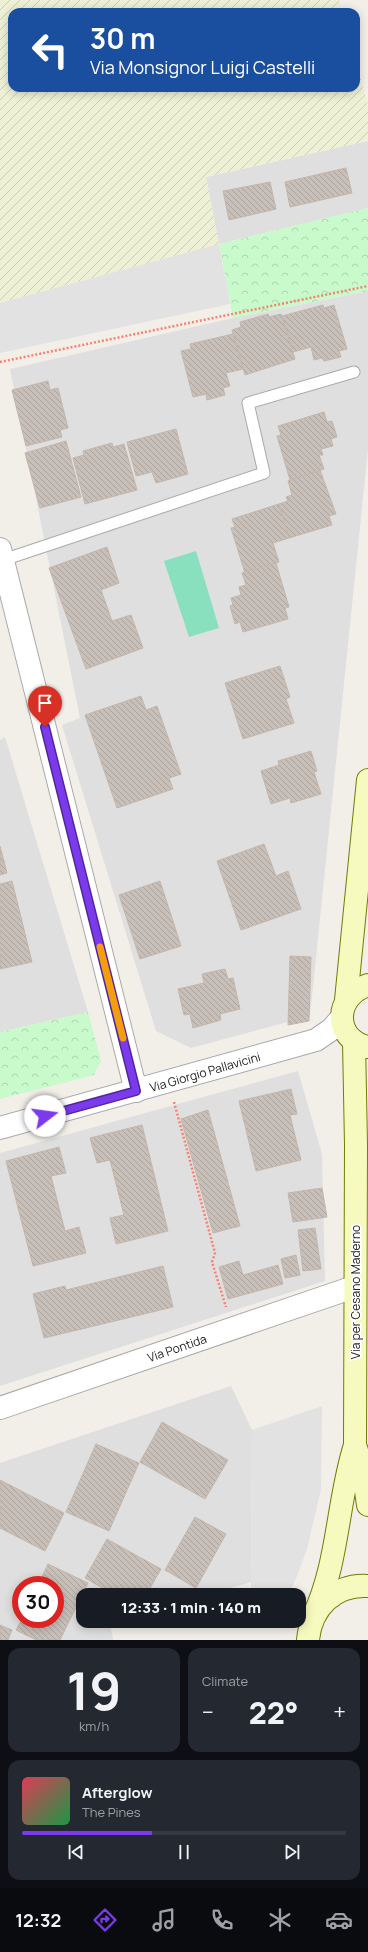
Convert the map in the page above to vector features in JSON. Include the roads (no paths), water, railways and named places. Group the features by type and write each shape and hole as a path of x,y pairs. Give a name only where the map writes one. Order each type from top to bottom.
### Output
{"main road":[{"path":"361,1045 345,1030 344,1008 356,909 368,780"},
{"path":"356,909 368,940"},
{"path":"344,1008 354,991 368,985"},
{"name":"Via per Cesano Maderno","path":"313,1617 327,1580 339,1527 348,1468 355,1445 354,1287 356,1138 361,1045"},
{"name":"Via per Cesano Maderno","path":"356,1138 368,1089"},
{"name":"Via per Cesano Maderno","path":"355,1445 363,1469 368,1505"},
{"path":"308,1640 313,1617 322,1603 334,1593 350,1587 368,1586"}],"street":[{"path":"1,554 136,1091"},
{"name":"Via Giorgio Pallavicini","path":"0,1128 316,1040 332,1029 344,1008"},
{"name":"Via Giorgio Pallavicini","path":"316,1040 361,1045"},
{"name":"Via Pontida","path":"0,1408 354,1287"}],"lane":[{"path":"1,554 264,473 248,403 354,372"}]}
